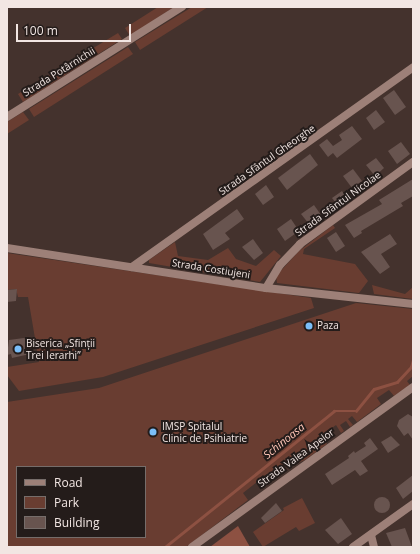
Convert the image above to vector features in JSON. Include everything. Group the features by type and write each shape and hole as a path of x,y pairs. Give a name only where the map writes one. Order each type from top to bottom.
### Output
{"street":[{"name":"Strada Potârnichii","path":"7,117 182,7"},
{"name":"Strada Sfântul Gheorghe","path":"132,267 413,67"},
{"name":"Strada Sfântul Nicolae","path":"266,288 280,265 300,244 413,162"},
{"name":"Strada Costiujeni","path":"7,248 266,288 413,304"},
{"name":"Strada Valea Apelor","path":"192,547 413,387"},
{"path":"353,547 413,504"},
{"path":"370,535 374,547"}],"green space":[{"path":"158,7 174,7 130,36 125,28"},
{"path":"192,7 208,7 140,50 135,42"},
{"path":"118,33 122,39 23,102 18,94"},
{"path":"128,47 133,54 34,117 29,109"},
{"path":"23,112 29,120 7,134 7,122"},
{"path":"333,225 335,228 304,249 303,254 355,264 368,281 359,293 277,283 276,276 299,251"},
{"path":"175,242 178,256 208,260 228,248 236,259 256,266 274,250 281,256 260,282 149,263 149,260"},
{"path":"7,253 311,298 314,308 103,377 19,391 7,375 7,367 39,362 28,297 18,297 16,289 7,290"},
{"path":"372,285 405,294 413,287 413,299 374,294"},
{"path":"356,303 413,309 413,376 407,381 410,385 394,396 389,390 377,398 381,404 357,422 352,416 348,419 353,425 350,427 346,421 340,425 344,431 341,433 336,425 321,436 327,444 305,460 293,465 287,462 281,466 285,471 262,488 257,482 243,493 248,500 186,547 7,547 7,402 99,388"},
{"path":"302,498 315,523 299,531 296,527 263,547 253,532 284,510 283,508"}],"shaded area":[{"path":"238,526 250,547 210,547"}],"building":[{"path":"394,90 406,107 395,115 383,98"},
{"path":"376,110 385,122 374,130 366,118"},
{"path":"352,126 362,139 337,158 333,153 328,157 319,145 327,139 333,146 342,140 339,135"},
{"path":"401,142 410,154 397,164 388,151"},
{"path":"310,154 318,165 287,190 278,178"},
{"path":"376,158 384,168 375,176 366,165"},
{"path":"353,169 362,181 352,188 343,176"},
{"path":"413,179 413,196 401,203 403,206 361,231 362,233 354,238 345,225 382,204 379,200"},
{"path":"266,185 274,197 263,205 255,194"},
{"path":"342,191 349,201 340,208 332,198"},
{"path":"314,205 321,215 309,224 301,214"},
{"path":"237,209 244,219 225,233 230,239 213,250 203,234"},
{"path":"291,219 299,231 285,241 277,229"},
{"path":"336,232 345,246 336,252 327,238"},
{"path":"390,234 397,244 381,254 390,267 380,274 361,252"},
{"path":"253,239 263,253 254,260 242,247"},
{"path":"17,289 16,301 7,302 7,290"},
{"name":"Biserica „Sfinții Trei Ierarhi”","path":"24,338 28,340 30,354 12,358 11,354 7,355 9,340"},
{"path":"408,414 413,417 413,440 408,433 404,436 397,426 399,420"},
{"path":"391,436 400,445 388,453 381,442"},
{"path":"370,438 378,449 361,461 368,471 360,476 355,470 332,485 325,474 349,458 348,456 354,451 355,453 366,446 364,443"},
{"path":"413,475 413,491 403,499 396,488"},
{"path":"382,497 388,499 390,505 388,511 382,513 376,511 374,505 376,499"},
{"path":"276,503 282,511 265,523 261,518"},
{"path":"341,518 352,534 338,544 325,530"},
{"path":"405,528 412,547 392,547 386,533"}],"waterway":[{"name":"Schinoasa","path":"165,547 334,411 356,411 374,389 397,382 411,367 413,360"}],"place":[{"name":"Paza","path":"309,326"},
{"name":"Biserica „Sfinții Trei Ierarhi”","path":"18,349"},
{"name":"IMSP Spitalul Clinic de Psihiatrie","path":"153,432"}]}
